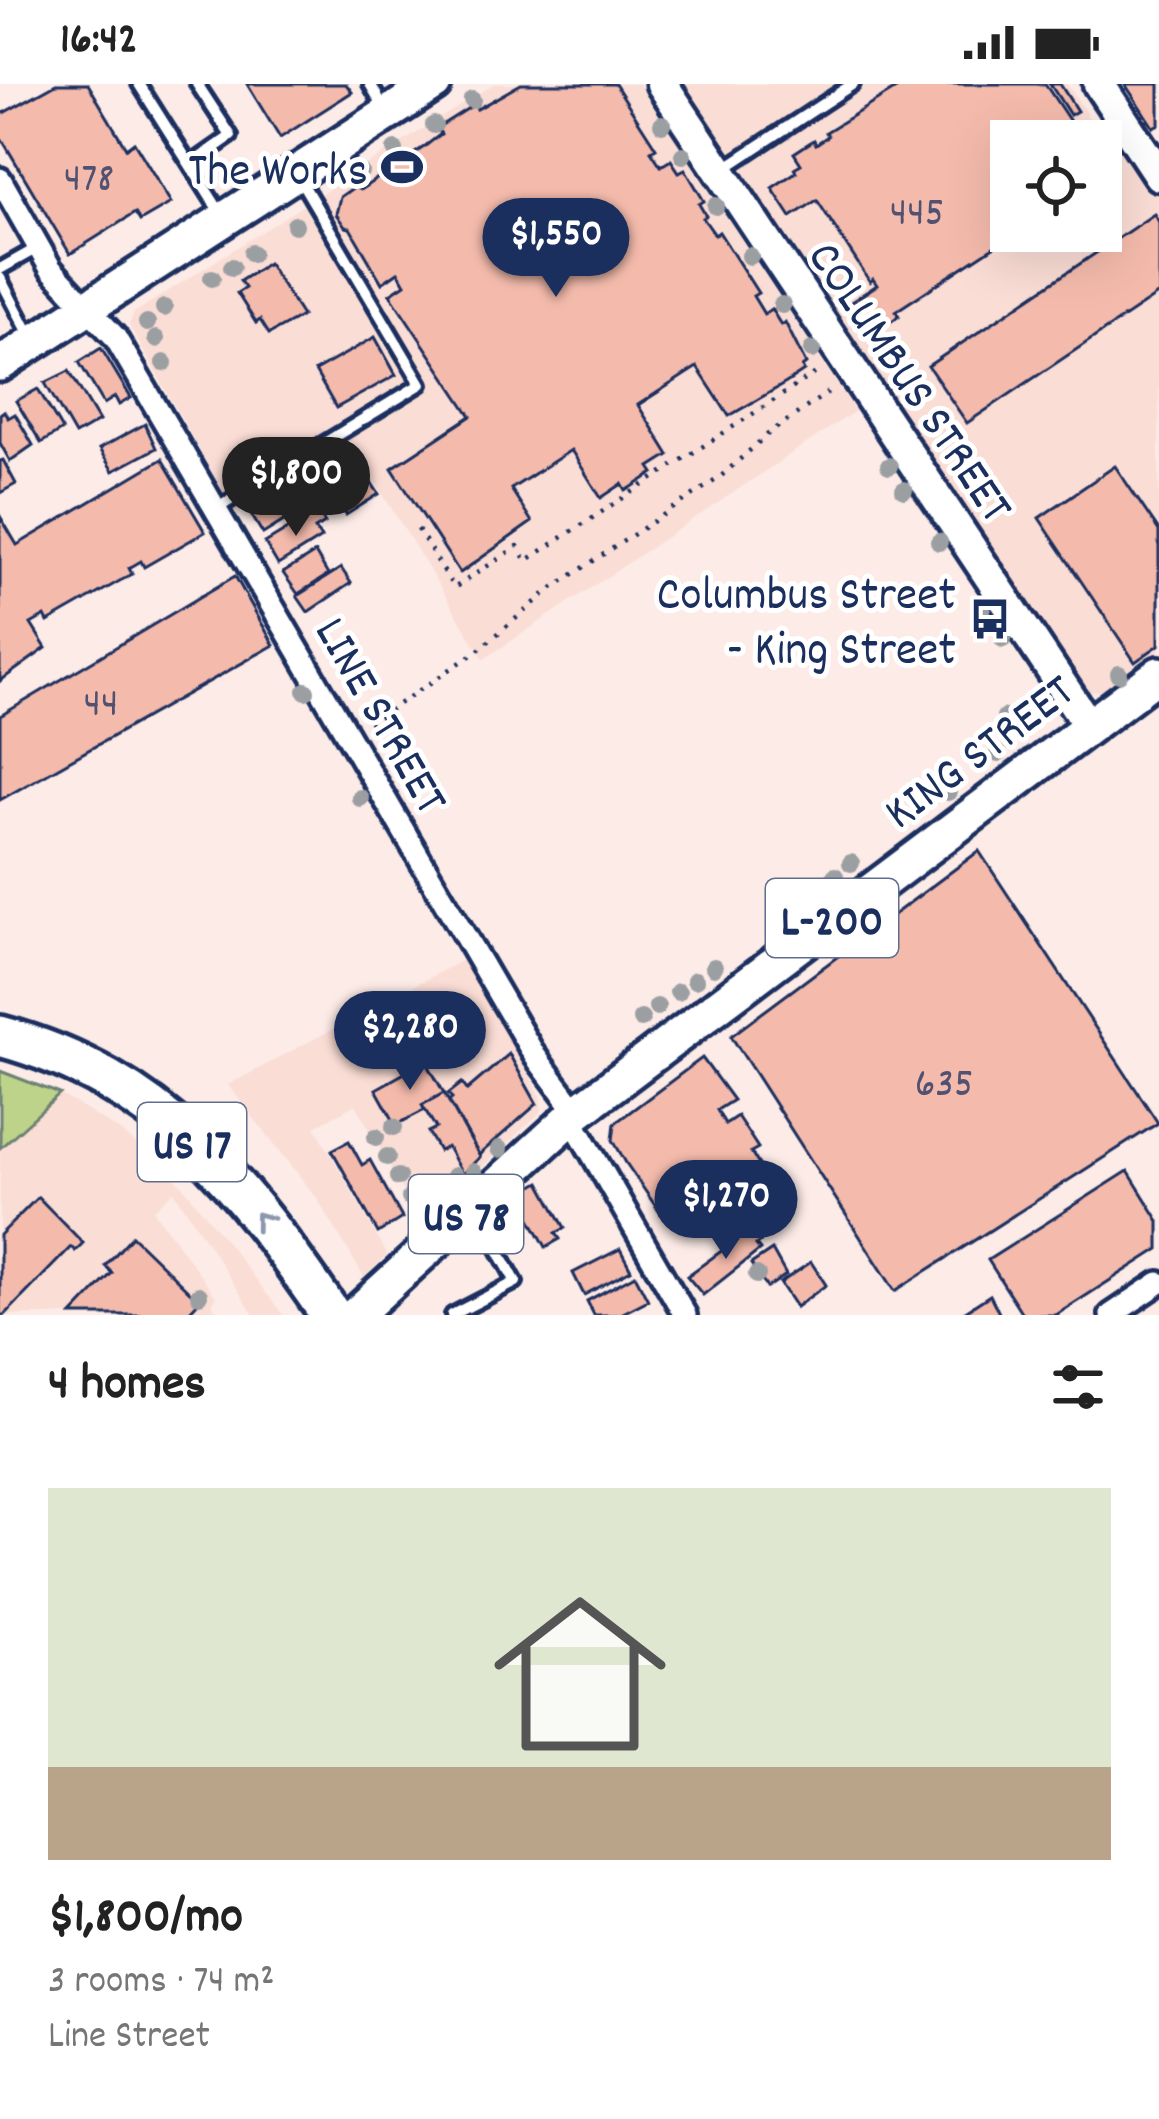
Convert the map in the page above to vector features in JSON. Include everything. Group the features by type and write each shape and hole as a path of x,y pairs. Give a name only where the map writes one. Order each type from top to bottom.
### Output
{"highway":[{"name":"US 17","path":"0,1036 105,1076 160,1112 255,1209 331,1315"}],"main road":[{"path":"0,364 434,84"},
{"name":"KING STREET","path":"355,1315 574,1115 1159,674"}],"street":[{"name":"COLUMBUS STREET","path":"662,84 1089,726"},
{"path":"1099,84 1158,171"},
{"name":"LINE STREET","path":"3,191 51,268 116,337 535,1056 574,1115 685,1315"},
{"path":"1111,1315 1159,1283"}],"lane":[{"path":"140,84 224,220"},
{"path":"191,164 231,136 197,84"},
{"path":"370,84 388,114"},
{"path":"720,171 853,84"},
{"path":"216,509 422,384 297,173"},
{"path":"0,269 39,247"},
{"path":"0,278 3,297 34,342"},
{"path":"452,1315 516,1282 474,1207"},
{"path":"484,1298 492,1315"}],"path":[{"path":"418,529 454,588 518,546 526,561 820,370"},
{"path":"349,736 418,694 585,565 719,478 768,434 855,374"}],"shaded area":[{"path":"494,84 639,84 855,411 484,659 351,442 235,513 129,325 134,313"},
{"path":"680,84 1067,84 1090,120 990,120 990,252 1122,252 1122,142 1159,197 1159,652 1107,690 1089,692"},
{"path":"463,960 540,1094 542,1111 421,1224 356,1104 315,1126 387,1255 364,1277 317,1198 228,1085"},
{"path":"60,1094 123,1133 183,1186 283,1315 254,1315 174,1191 153,1210 216,1297 212,1304 218,1315 0,1315 0,1148"}],"green space":[{"path":"0,1071 60,1094 0,1148"}],"building":[{"path":"56,84 88,84 126,148 134,142 171,203 140,221 135,213 70,254 0,136 0,115"},
{"path":"247,84 346,84 352,92 280,138"},
{"path":"521,84 615,84 656,148 651,151 661,166 671,160 679,172 685,169 704,201 699,204 703,218 715,235 719,232 758,293 753,296 764,314 771,309 781,325 785,322 806,364 804,371 729,416 697,367 638,405 669,455 650,467 654,473 626,491 622,484 601,498 571,450 511,489 532,522 460,573 392,468 471,416 390,294 405,284 398,272 382,283 350,228 336,214 340,197 354,187 360,190 424,147 441,134 437,128 475,104 477,109"},
{"path":"904,84 1045,84 1069,120 990,120 990,249 896,311 899,316 869,336 848,304 877,285 873,279 870,282 817,200 791,217 772,188 796,172 794,168 801,164 794,153 814,140 816,144 828,136 826,132"},
{"path":"1050,84 1060,84 1077,111 1070,115"},
{"path":"1125,84 1159,84 1159,124 1153,127"},
{"path":"1154,214 1159,222 1159,294 967,423 928,366 1098,252 1122,252 1122,236"},
{"path":"268,263 302,316 269,334 237,293 245,288 240,281"},
{"path":"375,337 396,375 336,408 315,371"},
{"path":"101,348 131,398 119,405 115,397 104,404 79,362"},
{"path":"69,371 99,421 75,435 45,383"},
{"path":"38,389 62,430 41,443 16,401"},
{"path":"4,411 8,418 15,414 33,445 10,461 0,443"},
{"path":"145,424 156,448 113,471 99,449"},
{"path":"162,459 205,532 144,567 141,561 129,568 132,574 48,622 45,616 31,624 46,648 0,681 0,516 17,545"},
{"path":"0,461 16,484 0,493"},
{"path":"1115,466 1159,531 1159,645 1135,662 1039,518"},
{"path":"315,471 329,493 263,534 249,511"},
{"path":"369,479 379,494 346,515 342,508 337,511 331,502"},
{"path":"318,511 325,523 315,529 321,538 278,565 265,543"},
{"path":"315,553 328,575 298,594 283,573"},
{"path":"341,568 351,583 308,612 297,596"},
{"path":"235,576 274,645 0,800 0,716"},
{"path":"979,851 1158,1123 895,1291 731,1036"},
{"path":"509,1054 537,1104 479,1155 448,1094 462,1083 467,1090"},
{"path":"702,1058 733,1100 717,1110 725,1124 737,1116 758,1148 751,1152 759,1165 672,1221 666,1210 661,1214 626,1163 613,1140 615,1123"},
{"path":"426,1061 444,1093 422,1105 425,1110 396,1125 376,1089"},
{"path":"444,1093 480,1157 462,1174 447,1147 439,1151 428,1132 436,1128 422,1105"},
{"path":"349,1141 362,1165 370,1160 402,1218 378,1233 332,1150"},
{"path":"1128,1171 1159,1221 1159,1249 1056,1315 1023,1315 988,1260"},
{"path":"540,1182 565,1228 556,1233 560,1239 546,1247 517,1195"},
{"path":"38,1197 83,1243 75,1251 71,1247 0,1315 0,1235"},
{"path":"753,1228 762,1240 756,1245 760,1250 703,1295 687,1276"},
{"path":"132,1236 199,1301 186,1315 72,1315 112,1273 105,1266"},
{"path":"620,1249 631,1270 584,1295 573,1273"},
{"path":"772,1250 786,1275 767,1288 751,1264"},
{"path":"811,1262 826,1285 796,1307 780,1283"},
{"path":"635,1275 648,1300 619,1315 594,1315 587,1301"},
{"path":"990,1295 1000,1315 966,1315 964,1312"}],"place":[{"name":"The Works","path":"402,167"},
{"name":"Columbus Street - King Street","path":"990,619"}]}
